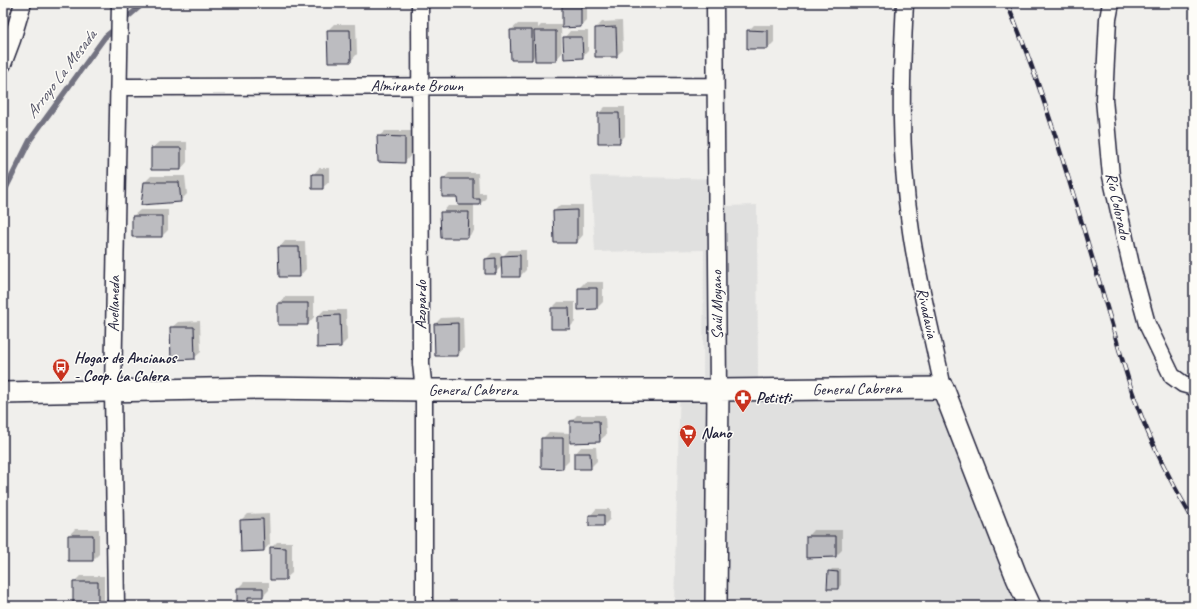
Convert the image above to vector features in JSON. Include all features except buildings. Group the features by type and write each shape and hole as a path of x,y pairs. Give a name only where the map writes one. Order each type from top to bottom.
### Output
{"street":[{"path":"3,64 23,3"},
{"name":"Azopardo","path":"420,3 422,364 424,390 424,606"},
{"name":"Saúl Moyano","path":"715,3 718,390 716,606"},
{"name":"Rivadavia","path":"905,3 902,76 902,121 905,182 915,252 943,388 1011,565 1030,606"},
{"name":"Río Colorado","path":"1111,3 1108,19 1104,99 1111,176 1131,265 1147,324 1172,376 1183,384 1194,387"},
{"name":"Avellaneda","path":"116,606 113,391 119,87 118,44 120,6"},
{"name":"Almirante Brown","path":"119,87 715,86"},
{"name":"General Cabrera","path":"3,393 258,388 424,390 718,390 943,388"}],"shaded area":[{"path":"591,176 726,179 726,206 757,205 758,380 949,373 1017,557 1041,606 674,606 680,383 703,383 704,250 595,252"}],"waterway":[{"name":"Arroyo La Mesada","path":"122,22 144,3"},
{"name":"Arroyo La Mesada","path":"3,194 30,140 105,37 116,28"}],"railway":[{"path":"1007,3 1021,37 1057,140 1132,391 1160,458 1194,521"}],"place":[{"name":"Hogar de Ancianos - Coop. La Calera","path":"61,382"},
{"name":"Petitti","path":"743,413"},
{"name":"Nano","path":"688,448"}]}
